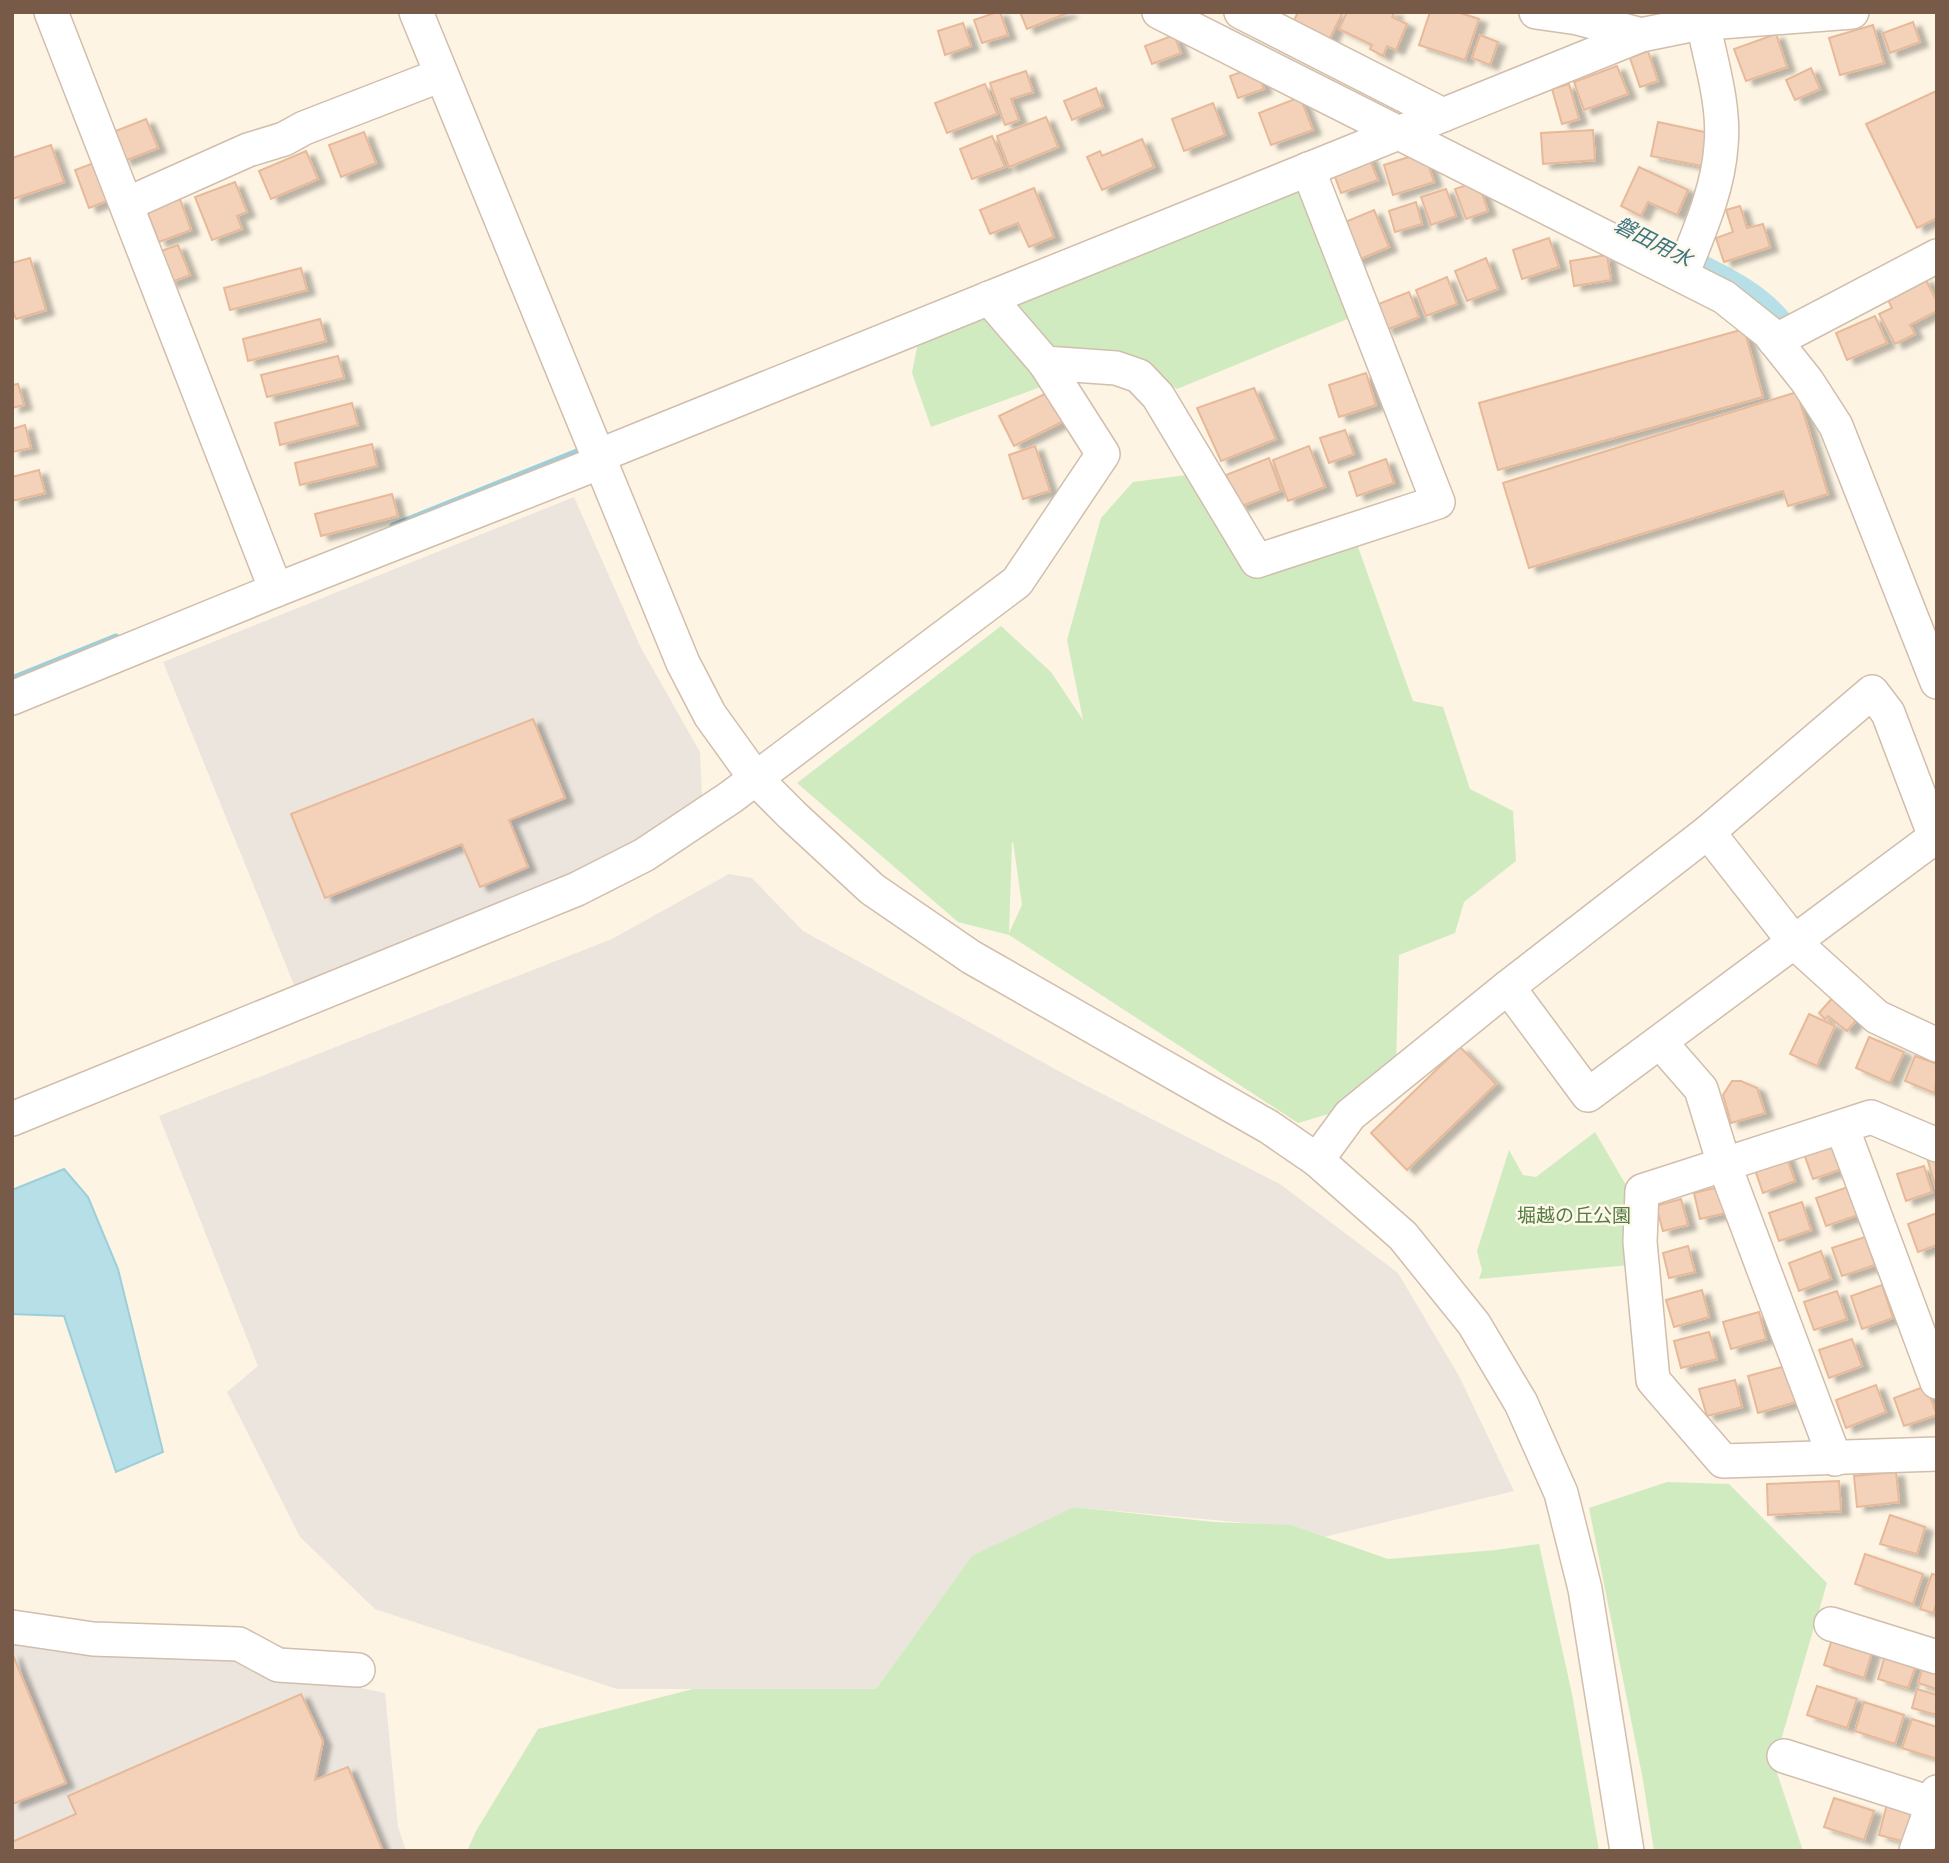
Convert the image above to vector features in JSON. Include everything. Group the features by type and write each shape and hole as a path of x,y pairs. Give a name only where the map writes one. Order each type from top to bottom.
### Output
{"street":[{"path":"51,12 276,590"},
{"path":"415,12 683,663 710,715 756,779 872,889 971,957 1269,1127 1317,1160 1403,1237 1474,1324 1521,1402 1561,1493 1584,1589 1628,1851"},
{"path":"1158,12 1724,297 1768,332 1807,381 1836,426 1937,682"},
{"path":"1536,12 1629,26 1852,12"},
{"path":"1251,14 1443,115"},
{"path":"1682,275 1709,205 1721,146 1720,108 1703,23"},
{"path":"12,698 1443,115 1629,26"},
{"path":"127,204 248,150 284,139 304,128 442,75"},
{"path":"1045,363 1116,368 1139,376 1158,396 1257,561 1438,502 1308,169"},
{"path":"1775,341 1937,256"},
{"path":"12,1119 578,889 643,855 756,779 1017,582 1103,454 1045,363 989,298"},
{"path":"1317,1160 1350,1115 1508,987 1708,832 1872,692 1888,713 1936,840 1588,1095 1508,987"},
{"path":"1708,832 1795,943 1877,1017 1937,1045"},
{"path":"1660,1042 1701,1089 1724,1164 1835,1459"},
{"path":"1937,1145 1871,1117 1724,1164 1642,1191 1640,1242 1653,1380 1723,1461 1937,1454"},
{"path":"1842,1127 1937,1382"},
{"path":"1831,1624 1937,1657"},
{"path":"13,1628 93,1639 239,1644 278,1665 358,1670"},
{"path":"1784,1756 1935,1800 1916,1851"}],"shaded area":[{"path":"574,497 641,648 700,752 702,797 615,854 294,985 163,662"},
{"path":"729,874 752,878 803,931 1077,1081 1280,1184 1398,1273 1459,1376 1514,1491 1324,1537 1258,1524 1074,1507 959,1575 876,1689 617,1689 375,1609 300,1537 227,1392 258,1366 159,1116 612,939"},
{"path":"12,1629 234,1654 271,1669 385,1693 398,1827 406,1851 12,1851"}],"green space":[{"path":"1305,185 1357,315 1177,389 1121,355 1054,353 1013,302"},
{"path":"990,312 1043,386 931,427 912,373 919,337"},
{"path":"1187,475 1267,566 1352,530 1413,701 1443,707 1470,789 1513,811 1516,861 1464,902 1455,933 1399,955 1396,1065 1332,1113 1298,1123 1009,935 958,922 797,783 1001,626 1051,672 1083,720 1067,640 1101,518 1133,482","holes":["1012,842 1013,842 1022,905 1009,933"]},
{"name":"堀越の丘公園","path":"1595,1132 1626,1185 1630,1265 1479,1279 1482,1270 1477,1251 1509,1150 1523,1175 1536,1177"},
{"path":"1667,1482 1729,1484 1827,1583 1774,1764 1803,1851 1654,1851 1643,1780 1589,1508"},
{"path":"1074,1507 1214,1522 1291,1525 1388,1559 1539,1544 1572,1694 1599,1851 467,1851 476,1831 538,1729 693,1689 876,1689 972,1556"}],"water":[{"path":"64,1169 88,1197 118,1269 163,1452 116,1472 64,1316 12,1314 12,1190"}],"building":[{"path":"1000,12 1008,35 982,43 974,20"},
{"path":"1020,12 1070,12 1027,29"},
{"path":"1298,12 1343,12 1329,40 1289,31"},
{"path":"1347,12 1395,12 1392,17 1407,24 1396,50 1387,46 1383,56 1370,49 1372,45 1339,29"},
{"path":"1430,12 1457,12 1479,19 1465,60 1419,45"},
{"path":"1913,22 1920,42 1890,53 1883,33"},
{"path":"963,23 971,46 945,55 938,31"},
{"path":"1873,25 1884,63 1840,75 1829,38"},
{"path":"1776,34 1787,67 1746,81 1734,49"},
{"path":"1174,35 1181,53 1152,64 1145,46"},
{"path":"1480,35 1498,42 1490,65 1472,58"},
{"path":"1648,51 1658,81 1640,87 1630,58"},
{"path":"1617,66 1628,94 1584,110 1574,82"},
{"path":"1811,68 1820,89 1795,100 1786,80"},
{"path":"1250,69 1260,77 1264,89 1238,98 1230,76"},
{"path":"1026,71 1033,92 1011,99 1019,120 1005,125 990,83"},
{"path":"985,84 997,114 947,133 935,103"},
{"path":"1569,84 1579,119 1562,124 1552,89"},
{"path":"1096,88 1103,107 1072,120 1064,101"},
{"path":"1936,91 1937,218 1917,228 1866,124"},
{"path":"1300,97 1313,130 1271,145 1259,113"},
{"path":"1213,103 1225,135 1184,151 1172,119"},
{"path":"1046,117 1058,147 1009,167 997,136"},
{"path":"146,119 158,148 124,161 113,132"},
{"path":"1658,122 1709,133 1702,166 1651,156"},
{"path":"1593,130 1595,160 1543,164 1541,133"},
{"path":"364,132 376,163 341,177 329,145"},
{"path":"992,136 1005,167 972,179 960,149"},
{"path":"1142,139 1154,167 1102,190 1087,157 1100,151 1102,156"},
{"path":"51,145 64,182 12,199 12,158"},
{"path":"306,151 318,179 271,199 259,171"},
{"path":"1424,152 1434,182 1393,195 1384,165"},
{"path":"1368,155 1378,180 1341,193 1332,169"},
{"path":"102,160 117,197 89,208 75,170"},
{"path":"1639,167 1688,190 1677,215 1648,202 1641,216 1621,206"},
{"path":"1478,181 1488,211 1466,219 1455,189"},
{"path":"235,182 247,212 237,216 242,229 212,240 195,197"},
{"path":"1034,188 1054,237 1029,247 1018,223 990,234 980,210"},
{"path":"1446,189 1456,216 1431,225 1421,197"},
{"path":"180,199 191,230 159,242 147,211"},
{"path":"1416,202 1422,224 1395,232 1389,211"},
{"path":"1740,206 1747,228 1763,224 1770,247 1724,262 1716,238 1733,232 1726,210"},
{"path":"1374,210 1389,247 1353,262 1338,225"},
{"path":"1549,238 1559,267 1522,279 1513,250"},
{"path":"178,245 190,275 169,283 158,252"},
{"path":"1607,255 1611,280 1574,286 1570,261"},
{"path":"30,258 46,310 16,319 12,309 12,263"},
{"path":"1486,258 1498,289 1467,301 1455,271"},
{"path":"301,268 307,290 230,310 224,288"},
{"path":"1447,277 1457,304 1426,316 1416,290"},
{"path":"1925,278 1937,302 1937,311 1910,325 1915,334 1895,344 1879,314 1892,308 1887,298"},
{"path":"1409,292 1419,317 1386,330 1376,305"},
{"path":"1875,316 1887,343 1847,360 1836,333"},
{"path":"320,319 326,341 248,361 243,339"},
{"path":"1744,329 1763,397 1498,470 1479,403"},
{"path":"338,356 344,378 267,397 261,375"},
{"path":"1366,373 1376,405 1339,417 1329,385"},
{"path":"18,384 24,405 12,408 12,385"},
{"path":"1254,388 1276,439 1221,461 1197,408"},
{"path":"1051,391 1066,420 1014,446 999,416"},
{"path":"1797,392 1828,494 1788,506 1783,491 1529,568 1503,483"},
{"path":"352,403 358,425 280,445 275,423"},
{"path":"25,425 31,448 12,452 12,429"},
{"path":"1345,430 1354,454 1329,463 1320,438"},
{"path":"372,444 377,466 300,485 295,463"},
{"path":"1035,446 1050,491 1023,499 1009,455"},
{"path":"1309,446 1325,487 1288,501 1273,460"},
{"path":"1269,458 1281,491 1239,507 1226,475"},
{"path":"1386,459 1394,483 1357,496 1349,472"},
{"path":"39,470 45,493 12,501 12,477"},
{"path":"392,494 398,516 321,536 315,514"},
{"path":"533,719 565,798 509,820 528,867 480,887 462,844 325,898 291,814"},
{"path":"1835,995 1860,1016 1847,1031 1828,1016 1825,1019 1819,1013"},
{"path":"1809,1014 1835,1026 1817,1066 1790,1054"},
{"path":"1869,1037 1904,1052 1890,1083 1856,1068"},
{"path":"1460,1047 1496,1084 1407,1170 1371,1133"},
{"path":"1915,1056 1937,1064 1935,1093 1905,1081"},
{"path":"1732,1081 1741,1081 1757,1088 1765,1113 1731,1123 1723,1095"},
{"path":"1835,1140 1845,1168 1813,1179 1803,1151"},
{"path":"1785,1153 1795,1181 1763,1193 1753,1164"},
{"path":"1937,1155 1937,1192 1927,1158"},
{"path":"1924,1166 1932,1192 1906,1201 1897,1174"},
{"path":"1719,1187 1726,1213 1700,1219 1694,1193"},
{"path":"1848,1187 1858,1215 1826,1226 1816,1198"},
{"path":"1681,1199 1688,1225 1663,1231 1656,1206"},
{"path":"1802,1202 1811,1230 1779,1241 1769,1213"},
{"path":"1937,1213 1937,1245 1918,1252 1908,1224"},
{"path":"1865,1237 1875,1265 1842,1276 1832,1248"},
{"path":"1688,1246 1695,1272 1669,1278 1663,1253"},
{"path":"1821,1251 1831,1279 1799,1291 1789,1263"},
{"path":"1882,1285 1893,1318 1862,1329 1851,1296"},
{"path":"1702,1290 1709,1317 1674,1327 1666,1300"},
{"path":"1837,1291 1847,1319 1814,1330 1804,1302"},
{"path":"1759,1312 1766,1339 1731,1349 1723,1322"},
{"path":"1709,1332 1717,1359 1681,1368 1674,1341"},
{"path":"1852,1339 1862,1366 1829,1378 1819,1350"},
{"path":"1786,1366 1796,1402 1758,1413 1748,1376"},
{"path":"1735,1380 1742,1407 1707,1416 1699,1389"},
{"path":"1876,1385 1886,1412 1846,1428 1836,1400"},
{"path":"1926,1386 1937,1415 1904,1426 1894,1398"},
{"path":"1896,1472 1899,1502 1857,1507 1854,1476"},
{"path":"1839,1481 1841,1511 1768,1515 1767,1484"},
{"path":"1890,1515 1925,1527 1917,1554 1880,1544"},
{"path":"1865,1554 1923,1574 1913,1604 1855,1584"},
{"path":"1932,1574 1937,1575 1937,1602 1933,1613 1920,1609"},
{"path":"1833,1636 1873,1649 1864,1678 1824,1665"},
{"path":"1887,1649 1918,1659 1908,1688 1878,1679"},
{"path":"12,1653 66,1783 12,1804"},
{"path":"1924,1663 1937,1667 1937,1689 1918,1683"},
{"path":"1817,1686 1857,1699 1847,1728 1807,1715"},
{"path":"1917,1689 1937,1695 1937,1715 1912,1708"},
{"path":"301,1694 323,1741 315,1780 348,1767 383,1851 12,1851 12,1842 76,1814 68,1796"},
{"path":"1864,1702 1904,1715 1895,1744 1855,1731"},
{"path":"1912,1719 1937,1727 1937,1759 1902,1748"},
{"path":"1834,1798 1874,1811 1864,1840 1824,1827"},
{"path":"1887,1804 1915,1811 1906,1842 1879,1835"}],"waterway":[{"name":"磐田用水","path":"1674,253 1752,295 1789,333"},
{"path":"393,526 587,448"},
{"path":"12,679 116,637"}]}
